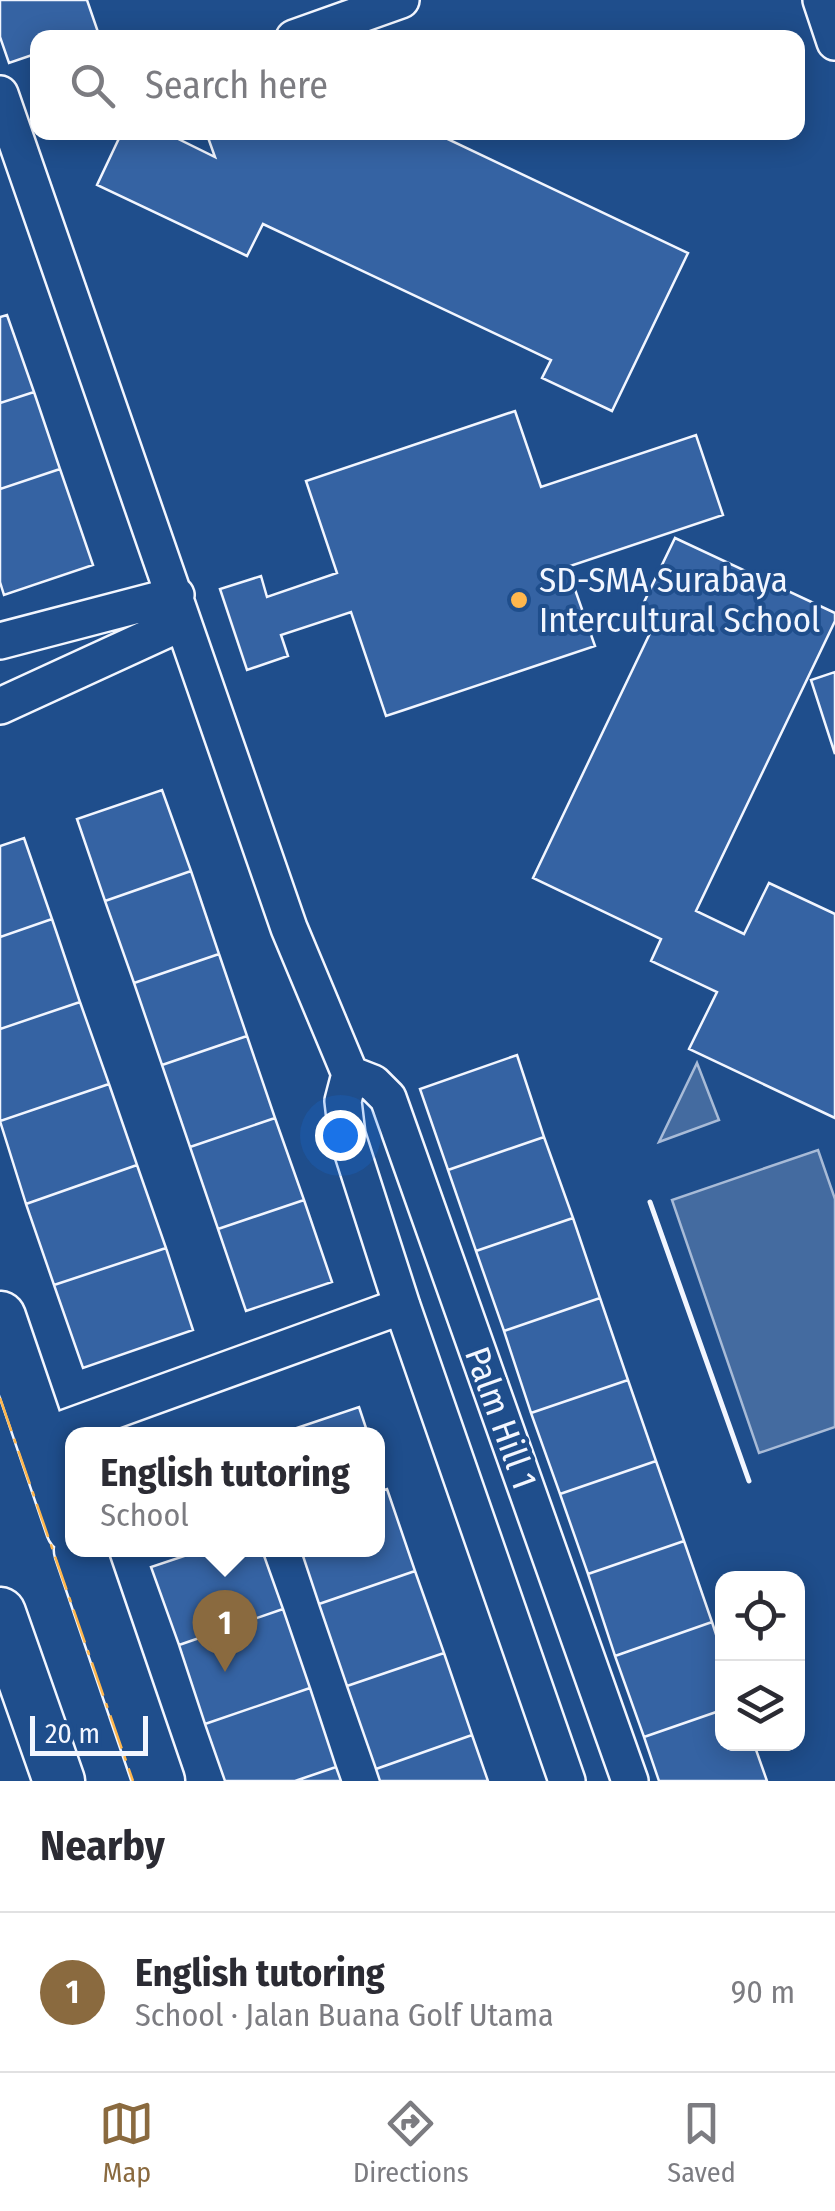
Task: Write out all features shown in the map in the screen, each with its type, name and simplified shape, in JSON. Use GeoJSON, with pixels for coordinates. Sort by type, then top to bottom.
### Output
{"type":"FeatureCollection","features":[{"type":"Feature","properties":{"kind":"main road"},"geometry":{"type":"LineString","coordinates":[[0,1317],[65,1507]]}},
{"type":"Feature","properties":{"kind":"main road"},"geometry":{"type":"LineString","coordinates":[[82,1557],[160,1781]]}},
{"type":"Feature","properties":{"kind":"main road"},"geometry":{"type":"LineString","coordinates":[[0,1613],[58,1781]]}},
{"type":"Feature","properties":{"kind":"street"},"geometry":{"type":"LineString","coordinates":[[317,30],[401,0]]}},
{"type":"Feature","properties":{"kind":"street"},"geometry":{"type":"LineString","coordinates":[[821,0],[835,42]]}},
{"type":"Feature","properties":{"kind":"street","name":"Palm Hill 1"},"geometry":{"type":"LineString","coordinates":[[0,94],[26,131],[179,608],[289,928],[350,1074],[344,1101],[347,1134],[402,1306],[567,1781]]}},
{"type":"Feature","properties":{"kind":"street"},"geometry":{"type":"LineString","coordinates":[[0,641],[179,608]]}},
{"type":"Feature","properties":{"kind":"street"},"geometry":{"type":"LineString","coordinates":[[0,706],[179,608]]}},
{"type":"Feature","properties":{"kind":"street","name":"Palm Hill 1"},"geometry":{"type":"LineString","coordinates":[[350,1074],[373,1084],[388,1098],[630,1781]]}},
{"type":"Feature","properties":{"kind":"street"},"geometry":{"type":"LineString","coordinates":[[69,1427],[402,1306]]}},
{"type":"Feature","properties":{"kind":"street"},"geometry":{"type":"LineString","coordinates":[[41,1437],[65,1428]]}},
{"type":"Feature","properties":{"kind":"water"},"geometry":{"type":"Polygon","coordinates":[[[697,1063],[719,1120],[659,1142],[697,1063]]]}},
{"type":"Feature","properties":{"kind":"water"},"geometry":{"type":"Polygon","coordinates":[[[818,1150],[835,1199],[835,1427],[759,1453],[672,1200],[818,1150]]]}},
{"type":"Feature","properties":{"kind":"building"},"geometry":{"type":"Polygon","coordinates":[[[0,0],[87,0],[97,30],[30,30],[30,56],[9,63],[0,37],[0,0]]]}},
{"type":"Feature","properties":{"kind":"building"},"geometry":{"type":"Polygon","coordinates":[[[118,140],[180,140],[215,157],[209,140],[450,140],[688,253],[612,411],[542,378],[551,360],[263,224],[247,256],[97,185],[118,140]]]}},
{"type":"Feature","properties":{"kind":"building"},"geometry":{"type":"Polygon","coordinates":[[[7,315],[34,392],[0,403],[0,317],[7,315]]]}},
{"type":"Feature","properties":{"kind":"building"},"geometry":{"type":"Polygon","coordinates":[[[34,392],[60,469],[0,489],[0,403],[34,392]]]}},
{"type":"Feature","properties":{"kind":"building"},"geometry":{"type":"Polygon","coordinates":[[[515,411],[541,487],[696,435],[723,515],[567,567],[595,646],[386,716],[351,612],[281,635],[288,656],[247,670],[220,589],[261,576],[267,597],[337,573],[306,481],[515,411]]]}},
{"type":"Feature","properties":{"kind":"building"},"geometry":{"type":"Polygon","coordinates":[[[60,469],[93,565],[4,595],[0,582],[0,489],[60,469]]]}},
{"type":"Feature","properties":{"kind":"building"},"geometry":{"type":"Polygon","coordinates":[[[675,538],[835,613],[835,621],[696,911],[744,934],[769,883],[835,914],[835,1118],[689,1049],[717,992],[651,961],[661,939],[533,878],[651,631],[634,623],[675,538]]]}},
{"type":"Feature","properties":{"kind":"building"},"geometry":{"type":"Polygon","coordinates":[[[835,672],[835,754],[811,680],[835,672]]]}},
{"type":"Feature","properties":{"kind":"building"},"geometry":{"type":"Polygon","coordinates":[[[162,790],[191,871],[105,901],[77,819],[162,790]]]}},
{"type":"Feature","properties":{"kind":"building"},"geometry":{"type":"Polygon","coordinates":[[[24,838],[52,919],[0,937],[0,846],[24,838]]]}},
{"type":"Feature","properties":{"kind":"building"},"geometry":{"type":"Polygon","coordinates":[[[191,871],[219,954],[134,983],[105,901],[191,871]]]}},
{"type":"Feature","properties":{"kind":"building"},"geometry":{"type":"Polygon","coordinates":[[[52,919],[80,1002],[0,1029],[0,937],[52,919]]]}},
{"type":"Feature","properties":{"kind":"building"},"geometry":{"type":"Polygon","coordinates":[[[219,954],[247,1036],[162,1065],[134,983],[219,954]]]}},
{"type":"Feature","properties":{"kind":"building"},"geometry":{"type":"Polygon","coordinates":[[[80,1002],[109,1084],[0,1121],[0,1029],[80,1002]]]}},
{"type":"Feature","properties":{"kind":"building"},"geometry":{"type":"Polygon","coordinates":[[[247,1036],[275,1118],[190,1147],[162,1065],[247,1036]]]}},
{"type":"Feature","properties":{"kind":"building"},"geometry":{"type":"Polygon","coordinates":[[[517,1055],[544,1137],[448,1170],[420,1089],[517,1055]]]}},
{"type":"Feature","properties":{"kind":"building"},"geometry":{"type":"Polygon","coordinates":[[[109,1084],[137,1165],[26,1204],[0,1121],[109,1084]]]}},
{"type":"Feature","properties":{"kind":"building"},"geometry":{"type":"Polygon","coordinates":[[[275,1118],[304,1200],[218,1229],[190,1147],[275,1118]]]}},
{"type":"Feature","properties":{"kind":"building"},"geometry":{"type":"Polygon","coordinates":[[[544,1137],[573,1218],[476,1251],[448,1170],[544,1137]]]}},
{"type":"Feature","properties":{"kind":"building"},"geometry":{"type":"Polygon","coordinates":[[[137,1165],[166,1248],[54,1285],[26,1204],[137,1165]]]}},
{"type":"Feature","properties":{"kind":"building"},"geometry":{"type":"Polygon","coordinates":[[[304,1200],[332,1282],[246,1311],[218,1229],[304,1200]]]}},
{"type":"Feature","properties":{"kind":"building"},"geometry":{"type":"Polygon","coordinates":[[[573,1218],[600,1298],[504,1331],[476,1251],[573,1218]]]}},
{"type":"Feature","properties":{"kind":"building"},"geometry":{"type":"Polygon","coordinates":[[[166,1248],[193,1330],[83,1368],[54,1285],[166,1248]]]}},
{"type":"Feature","properties":{"kind":"building"},"geometry":{"type":"Polygon","coordinates":[[[600,1298],[628,1380],[531,1413],[504,1331],[600,1298]]]}},
{"type":"Feature","properties":{"kind":"building"},"geometry":{"type":"Polygon","coordinates":[[[628,1380],[656,1461],[560,1494],[531,1413],[628,1380]]]}},
{"type":"Feature","properties":{"kind":"building"},"geometry":{"type":"Polygon","coordinates":[[[359,1407],[366,1427],[300,1427],[359,1407]]]}},
{"type":"Feature","properties":{"kind":"building"},"geometry":{"type":"Polygon","coordinates":[[[656,1461],[684,1541],[588,1574],[560,1494],[656,1461]]]}},
{"type":"Feature","properties":{"kind":"building"},"geometry":{"type":"Polygon","coordinates":[[[385,1490],[415,1571],[319,1604],[303,1557],[385,1557],[385,1490]]]}},
{"type":"Feature","properties":{"kind":"building"},"geometry":{"type":"Polygon","coordinates":[[[684,1541],[712,1622],[615,1656],[588,1574],[684,1541]]]}},
{"type":"Feature","properties":{"kind":"building"},"geometry":{"type":"Polygon","coordinates":[[[181,1557],[264,1557],[283,1609],[179,1645],[151,1567],[181,1557]]]}},
{"type":"Feature","properties":{"kind":"building"},"geometry":{"type":"Polygon","coordinates":[[[415,1571],[444,1653],[347,1686],[319,1604],[415,1571]]]}},
{"type":"Feature","properties":{"kind":"building"},"geometry":{"type":"Polygon","coordinates":[[[283,1609],[310,1688],[205,1724],[179,1645],[283,1609]]]}},
{"type":"Feature","properties":{"kind":"building"},"geometry":{"type":"Polygon","coordinates":[[[712,1622],[715,1712],[644,1737],[615,1656],[712,1622]]]}},
{"type":"Feature","properties":{"kind":"building"},"geometry":{"type":"Polygon","coordinates":[[[444,1653],[472,1735],[376,1769],[347,1686],[444,1653]]]}},
{"type":"Feature","properties":{"kind":"building"},"geometry":{"type":"Polygon","coordinates":[[[310,1688],[336,1767],[295,1781],[225,1781],[205,1724],[310,1688]]]}},
{"type":"Feature","properties":{"kind":"building"},"geometry":{"type":"Polygon","coordinates":[[[715,1712],[715,1751],[756,1751],[767,1781],[659,1781],[644,1737],[715,1712]]]}},
{"type":"Feature","properties":{"kind":"building"},"geometry":{"type":"Polygon","coordinates":[[[472,1735],[488,1781],[380,1781],[376,1769],[472,1735]]]}},
{"type":"Feature","properties":{"kind":"building"},"geometry":{"type":"Polygon","coordinates":[[[336,1767],[341,1781],[295,1781],[336,1767]]]}},
{"type":"Feature","properties":{"kind":"wall"},"geometry":{"type":"LineString","coordinates":[[650,1202],[749,1481]]}},
{"type":"Feature","properties":{"kind":"power"},"geometry":{"type":"LineString","coordinates":[[0,1398],[133,1781]]}},
{"type":"Feature","properties":{"kind":"place","name":"SD-SMA Surabaya Intercultural School"},"geometry":{"type":"Point","coordinates":[519,600]}},
{"type":"Feature","properties":{"kind":"place","name":"English tutoring"},"geometry":{"type":"Point","coordinates":[225,1672]}}]}
